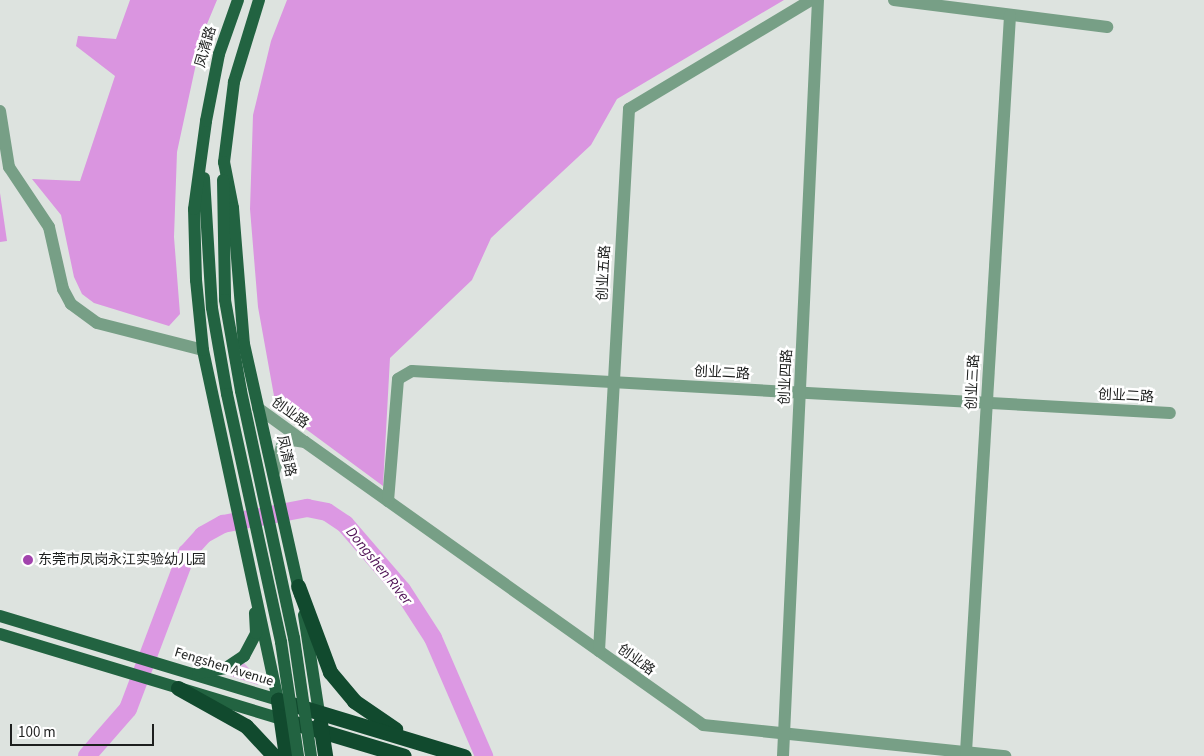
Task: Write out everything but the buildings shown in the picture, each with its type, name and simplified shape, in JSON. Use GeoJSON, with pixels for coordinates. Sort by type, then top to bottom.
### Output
{"type":"FeatureCollection","features":[{"type":"Feature","properties":{"kind":"highway"},"geometry":{"type":"LineString","coordinates":[[298,586],[321,655],[343,690],[376,718],[440,749],[464,756]]}},
{"type":"Feature","properties":{"kind":"highway"},"geometry":{"type":"LineString","coordinates":[[178,688],[246,726],[274,756]]}},
{"type":"Feature","properties":{"kind":"highway","name":"Fengshen Avenue"},"geometry":{"type":"LineString","coordinates":[[278,700],[440,749]]}},
{"type":"Feature","properties":{"kind":"highway","name":"凤清路"},"geometry":{"type":"LineString","coordinates":[[278,700],[286,756]]}},
{"type":"Feature","properties":{"kind":"highway","name":"凤清路"},"geometry":{"type":"LineString","coordinates":[[319,712],[325,756]]}},
{"type":"Feature","properties":{"kind":"highway"},"geometry":{"type":"LineString","coordinates":[[281,719],[404,756]]}},
{"type":"Feature","properties":{"kind":"main road","name":"凤清路"},"geometry":{"type":"LineString","coordinates":[[238,0],[212,86],[194,227],[203,350],[278,700]]}},
{"type":"Feature","properties":{"kind":"main road","name":"凤清路"},"geometry":{"type":"LineString","coordinates":[[259,0],[234,82],[224,162],[220,208],[225,300],[241,391],[294,638],[311,756]]}},
{"type":"Feature","properties":{"kind":"main road","name":"凤清路"},"geometry":{"type":"LineString","coordinates":[[224,162],[233,208],[241,325],[298,586],[319,712]]}},
{"type":"Feature","properties":{"kind":"main road","name":"凤清路"},"geometry":{"type":"LineString","coordinates":[[203,163],[212,308],[227,394],[281,642],[298,756]]}},
{"type":"Feature","properties":{"kind":"main road"},"geometry":{"type":"LineString","coordinates":[[185,672],[220,670],[244,656],[256,633],[256,595]]}},
{"type":"Feature","properties":{"kind":"main road","name":"Fengshen Avenue"},"geometry":{"type":"LineString","coordinates":[[0,616],[278,700]]}},
{"type":"Feature","properties":{"kind":"main road"},"geometry":{"type":"LineString","coordinates":[[0,634],[281,719]]}},
{"type":"Feature","properties":{"kind":"street","name":"创业五路"},"geometry":{"type":"LineString","coordinates":[[598,651],[629,109],[812,0]]}},
{"type":"Feature","properties":{"kind":"street","name":"创业四路"},"geometry":{"type":"LineString","coordinates":[[783,756],[818,0]]}},
{"type":"Feature","properties":{"kind":"street"},"geometry":{"type":"LineString","coordinates":[[894,0],[1107,27]]}},
{"type":"Feature","properties":{"kind":"street","name":"创业三路"},"geometry":{"type":"LineString","coordinates":[[966,752],[1010,14]]}},
{"type":"Feature","properties":{"kind":"street"},"geometry":{"type":"LineString","coordinates":[[0,111],[9,167],[49,227],[63,289],[71,304],[97,323],[203,350]]}},
{"type":"Feature","properties":{"kind":"street","name":"创业二路"},"geometry":{"type":"LineString","coordinates":[[388,501],[398,379],[403,373],[613,382],[1170,413]]}},
{"type":"Feature","properties":{"kind":"street","name":"创业路"},"geometry":{"type":"LineString","coordinates":[[258,408],[703,725],[1005,756]]}},
{"type":"Feature","properties":{"kind":"street","name":"创业路"},"geometry":{"type":"LineString","coordinates":[[274,473],[282,446],[292,440],[305,442]]}},
{"type":"Feature","properties":{"kind":"shaded area"},"geometry":{"type":"Polygon","coordinates":[[[130,0],[217,0],[202,36],[177,152],[174,237],[180,314],[169,326],[94,303],[82,294],[74,277],[61,215],[32,179],[80,181],[115,76],[76,46],[78,36],[116,39],[130,0]]]}},
{"type":"Feature","properties":{"kind":"shaded area"},"geometry":{"type":"Polygon","coordinates":[[[287,0],[784,0],[617,99],[591,145],[491,238],[472,280],[390,358],[383,486],[276,407],[258,307],[250,209],[253,115],[271,41],[287,0]]]}},
{"type":"Feature","properties":{"kind":"shaded area"},"geometry":{"type":"Polygon","coordinates":[[[0,193],[7,241],[0,242],[0,193]]]}},
{"type":"Feature","properties":{"kind":"shaded area"},"geometry":{"type":"Polygon","coordinates":[[[244,663],[255,675],[258,685],[227,675],[244,663]]]}},
{"type":"Feature","properties":{"kind":"waterway","name":"Dongshen River"},"geometry":{"type":"LineString","coordinates":[[87,756],[128,709],[187,553],[203,535],[223,524],[307,508],[327,512],[345,524],[402,590],[433,638],[484,756]]}},
{"type":"Feature","properties":{"kind":"place","name":"东莞市凤岗永江实验幼儿园"},"geometry":{"type":"Point","coordinates":[28,560]}}]}
